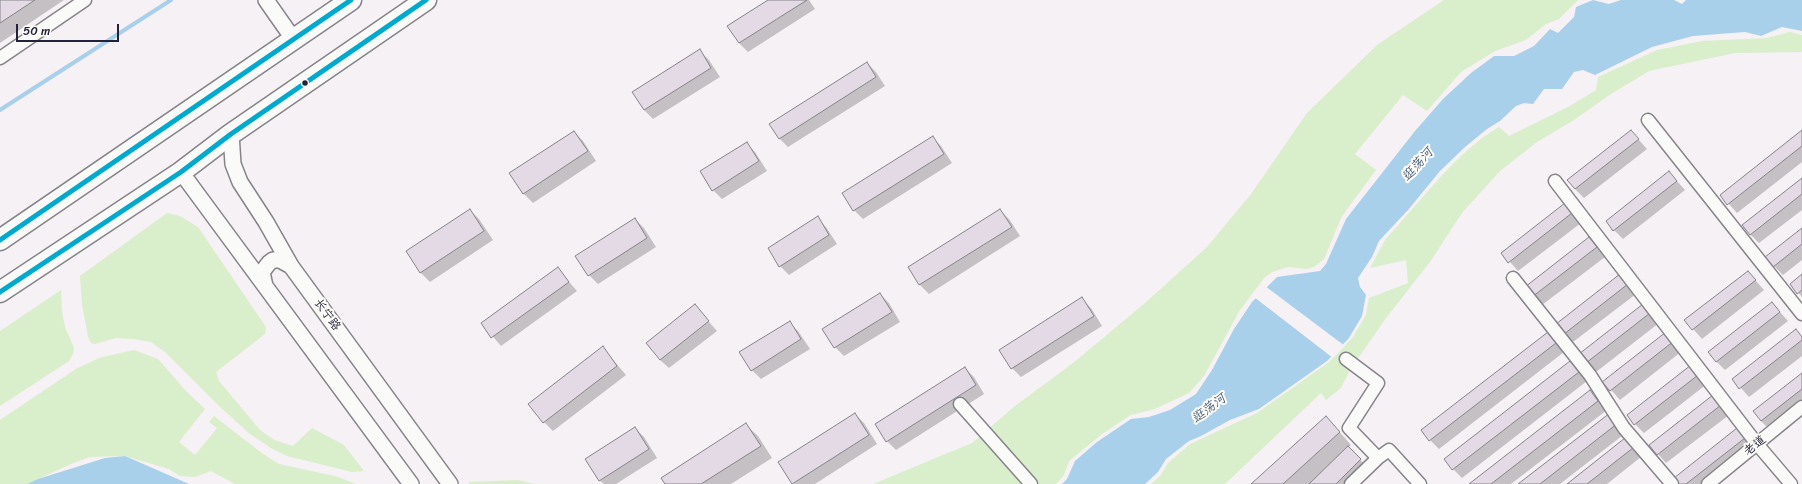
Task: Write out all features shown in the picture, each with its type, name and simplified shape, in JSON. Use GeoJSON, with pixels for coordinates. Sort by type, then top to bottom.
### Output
{"type":"FeatureCollection","features":[{"type":"Feature","properties":{"kind":"highway"},"geometry":{"type":"LineString","coordinates":[[0,240],[351,0]]}},
{"type":"Feature","properties":{"kind":"highway"},"geometry":{"type":"LineString","coordinates":[[0,292],[181,172],[231,134],[426,0]]}},
{"type":"Feature","properties":{"kind":"street"},"geometry":{"type":"LineString","coordinates":[[0,58],[85,0]]}},
{"type":"Feature","properties":{"kind":"street"},"geometry":{"type":"LineString","coordinates":[[269,4],[294,40]]}},
{"type":"Feature","properties":{"kind":"street"},"geometry":{"type":"LineString","coordinates":[[1648,120],[1802,314]]}},
{"type":"Feature","properties":{"kind":"street","name":"长宁路"},"geometry":{"type":"LineString","coordinates":[[231,134],[233,164],[240,182],[266,222],[291,266],[450,484]]}},
{"type":"Feature","properties":{"kind":"street"},"geometry":{"type":"LineString","coordinates":[[181,172],[411,484]]}},
{"type":"Feature","properties":{"kind":"street"},"geometry":{"type":"LineString","coordinates":[[1555,181],[1757,444],[1791,484]]}},
{"type":"Feature","properties":{"kind":"street"},"geometry":{"type":"LineString","coordinates":[[265,286],[262,272],[269,262],[273,260],[280,260],[291,266]]}},
{"type":"Feature","properties":{"kind":"street"},"geometry":{"type":"LineString","coordinates":[[1513,278],[1590,375],[1624,428],[1672,484]]}},
{"type":"Feature","properties":{"kind":"street"},"geometry":{"type":"LineString","coordinates":[[1346,359],[1378,383],[1349,428],[1378,458]]}},
{"type":"Feature","properties":{"kind":"street"},"geometry":{"type":"LineString","coordinates":[[960,404],[1031,484]]}},
{"type":"Feature","properties":{"kind":"street","name":"老道"},"geometry":{"type":"LineString","coordinates":[[1708,484],[1802,407]]}},
{"type":"Feature","properties":{"kind":"street"},"geometry":{"type":"LineString","coordinates":[[1351,484],[1378,458],[1389,450],[1420,484]]}},
{"type":"Feature","properties":{"kind":"green space"},"geometry":{"type":"Polygon","coordinates":[[[1444,0],[1578,0],[1559,19],[1546,24],[1526,40],[1495,51],[1461,72],[1427,111],[1403,95],[1355,154],[1376,170],[1342,216],[1324,259],[1314,267],[1306,269],[1288,267],[1272,272],[1265,277],[1240,310],[1204,376],[1189,393],[1155,409],[1131,415],[1102,434],[1069,461],[1064,475],[1056,484],[873,484],[972,443],[1015,406],[1073,363],[1145,303],[1207,247],[1251,194],[1307,113],[1377,45],[1444,0]]]}},
{"type":"Feature","properties":{"kind":"green space"},"geometry":{"type":"Polygon","coordinates":[[[1790,32],[1802,35],[1802,52],[1735,53],[1649,71],[1608,96],[1574,120],[1537,142],[1500,171],[1462,213],[1430,262],[1386,318],[1350,370],[1341,388],[1326,400],[1321,393],[1225,484],[1151,484],[1161,475],[1168,463],[1190,444],[1257,413],[1329,362],[1353,337],[1366,315],[1369,298],[1408,283],[1406,260],[1370,268],[1385,240],[1443,174],[1482,138],[1499,127],[1509,136],[1570,106],[1596,90],[1598,77],[1657,50],[1702,41],[1767,38],[1790,32]]]}},
{"type":"Feature","properties":{"kind":"green space"},"geometry":{"type":"Polygon","coordinates":[[[167,213],[180,216],[198,227],[266,327],[265,334],[216,372],[219,381],[260,430],[274,440],[293,446],[312,428],[344,445],[364,471],[352,472],[287,456],[271,448],[250,434],[219,406],[165,352],[151,342],[116,338],[95,344],[91,343],[88,337],[82,304],[80,276],[167,213]]]}},
{"type":"Feature","properties":{"kind":"green space"},"geometry":{"type":"Polygon","coordinates":[[[61,290],[62,312],[65,327],[74,348],[73,354],[69,361],[0,406],[0,331],[61,290]]]}},
{"type":"Feature","properties":{"kind":"green space"},"geometry":{"type":"Polygon","coordinates":[[[134,350],[158,359],[186,391],[205,409],[179,442],[195,455],[217,428],[209,422],[214,416],[263,454],[279,464],[335,476],[356,484],[235,484],[211,471],[195,477],[180,476],[169,469],[125,456],[90,457],[27,484],[0,484],[0,420],[76,369],[99,358],[134,350]]]}},
{"type":"Feature","properties":{"kind":"green space"},"geometry":{"type":"Polygon","coordinates":[[[518,480],[534,484],[470,484],[468,482],[518,480]]]}},
{"type":"Feature","properties":{"kind":"water","name":"逛荡河"},"geometry":{"type":"Polygon","coordinates":[[[1593,0],[1609,4],[1621,0],[1674,0],[1682,4],[1686,0],[1802,0],[1802,31],[1782,27],[1761,36],[1745,32],[1693,36],[1652,47],[1595,75],[1583,70],[1574,72],[1562,89],[1544,89],[1533,104],[1524,103],[1516,106],[1500,121],[1487,129],[1465,147],[1440,171],[1408,210],[1379,241],[1372,257],[1358,278],[1360,287],[1366,295],[1362,316],[1349,338],[1327,361],[1259,409],[1230,420],[1189,441],[1166,459],[1158,472],[1145,484],[1062,484],[1067,479],[1075,461],[1097,442],[1131,419],[1149,417],[1170,410],[1196,394],[1212,370],[1234,329],[1252,302],[1277,277],[1320,271],[1326,264],[1346,219],[1415,131],[1443,99],[1471,73],[1494,56],[1514,56],[1534,46],[1550,29],[1558,33],[1574,17],[1576,7],[1593,0]]]}},
{"type":"Feature","properties":{"kind":"water"},"geometry":{"type":"Polygon","coordinates":[[[125,456],[189,484],[27,484],[38,479],[105,458],[125,456]]]}},
{"type":"Feature","properties":{"kind":"pier"},"geometry":{"type":"Polygon","coordinates":[[[1265,286],[1345,346],[1333,358],[1254,297],[1265,286]]]}},
{"type":"Feature","properties":{"kind":"building"},"geometry":{"type":"Polygon","coordinates":[[[0,0],[35,0],[0,23],[0,0]]]}},
{"type":"Feature","properties":{"kind":"building"},"geometry":{"type":"Polygon","coordinates":[[[768,0],[807,0],[739,43],[727,26],[768,0]]]}},
{"type":"Feature","properties":{"kind":"building"},"geometry":{"type":"Polygon","coordinates":[[[700,49],[711,68],[644,110],[632,92],[700,49]]]}},
{"type":"Feature","properties":{"kind":"building"},"geometry":{"type":"Polygon","coordinates":[[[867,62],[876,77],[779,139],[769,124],[867,62]]]}},
{"type":"Feature","properties":{"kind":"building"},"geometry":{"type":"Polygon","coordinates":[[[1631,130],[1639,139],[1575,189],[1567,180],[1631,130]]]}},
{"type":"Feature","properties":{"kind":"building"},"geometry":{"type":"Polygon","coordinates":[[[1802,130],[1802,146],[1727,205],[1720,195],[1802,130]]]}},
{"type":"Feature","properties":{"kind":"building"},"geometry":{"type":"Polygon","coordinates":[[[574,131],[588,151],[523,194],[509,173],[574,131]]]}},
{"type":"Feature","properties":{"kind":"building"},"geometry":{"type":"Polygon","coordinates":[[[933,136],[944,154],[853,211],[842,193],[933,136]]]}},
{"type":"Feature","properties":{"kind":"building"},"geometry":{"type":"Polygon","coordinates":[[[747,142],[759,161],[712,191],[700,171],[747,142]]]}},
{"type":"Feature","properties":{"kind":"building"},"geometry":{"type":"Polygon","coordinates":[[[1669,171],[1677,181],[1613,231],[1606,221],[1669,171]]]}},
{"type":"Feature","properties":{"kind":"building"},"geometry":{"type":"Polygon","coordinates":[[[1802,178],[1802,194],[1750,235],[1742,225],[1802,178]]]}},
{"type":"Feature","properties":{"kind":"building"},"geometry":{"type":"Polygon","coordinates":[[[1565,203],[1572,213],[1508,263],[1501,253],[1565,203]]]}},
{"type":"Feature","properties":{"kind":"building"},"geometry":{"type":"Polygon","coordinates":[[[470,209],[484,231],[420,273],[406,251],[470,209]]]}},
{"type":"Feature","properties":{"kind":"building"},"geometry":{"type":"Polygon","coordinates":[[[1000,209],[1012,227],[919,285],[908,267],[1000,209]]]}},
{"type":"Feature","properties":{"kind":"building"},"geometry":{"type":"Polygon","coordinates":[[[818,216],[829,235],[779,267],[768,248],[818,216]]]}},
{"type":"Feature","properties":{"kind":"building"},"geometry":{"type":"Polygon","coordinates":[[[635,218],[647,238],[588,276],[575,256],[635,218]]]}},
{"type":"Feature","properties":{"kind":"building"},"geometry":{"type":"Polygon","coordinates":[[[1802,228],[1802,244],[1773,267],[1765,257],[1802,228]]]}},
{"type":"Feature","properties":{"kind":"building"},"geometry":{"type":"Polygon","coordinates":[[[1589,237],[1597,247],[1532,297],[1525,287],[1589,237]]]}},
{"type":"Feature","properties":{"kind":"building"},"geometry":{"type":"Polygon","coordinates":[[[558,267],[569,282],[491,338],[481,323],[558,267]]]}},
{"type":"Feature","properties":{"kind":"building"},"geometry":{"type":"Polygon","coordinates":[[[1748,271],[1756,280],[1692,330],[1684,320],[1748,271]]]}},
{"type":"Feature","properties":{"kind":"building"},"geometry":{"type":"Polygon","coordinates":[[[1620,274],[1628,284],[1564,334],[1556,324],[1620,274]]]}},
{"type":"Feature","properties":{"kind":"building"},"geometry":{"type":"Polygon","coordinates":[[[1802,274],[1802,290],[1797,294],[1790,284],[1802,274]]]}},
{"type":"Feature","properties":{"kind":"building"},"geometry":{"type":"Polygon","coordinates":[[[880,293],[892,312],[834,348],[822,329],[880,293]]]}},
{"type":"Feature","properties":{"kind":"building"},"geometry":{"type":"Polygon","coordinates":[[[1082,297],[1094,316],[1011,369],[999,350],[1082,297]]]}},
{"type":"Feature","properties":{"kind":"building"},"geometry":{"type":"Polygon","coordinates":[[[1772,302],[1780,312],[1716,362],[1708,352],[1772,302]]]}},
{"type":"Feature","properties":{"kind":"building"},"geometry":{"type":"Polygon","coordinates":[[[695,304],[709,321],[660,360],[646,343],[695,304]]]}},
{"type":"Feature","properties":{"kind":"building"},"geometry":{"type":"Polygon","coordinates":[[[1643,304],[1650,313],[1586,363],[1579,354],[1643,304]]]}},
{"type":"Feature","properties":{"kind":"building"},"geometry":{"type":"Polygon","coordinates":[[[790,321],[801,339],[751,371],[739,352],[790,321]]]}},
{"type":"Feature","properties":{"kind":"building"},"geometry":{"type":"Polygon","coordinates":[[[1796,329],[1802,337],[1802,340],[1739,389],[1732,379],[1796,329]]]}},
{"type":"Feature","properties":{"kind":"building"},"geometry":{"type":"Polygon","coordinates":[[[1548,332],[1556,343],[1429,441],[1421,430],[1548,332]]]}},
{"type":"Feature","properties":{"kind":"building"},"geometry":{"type":"Polygon","coordinates":[[[1666,332],[1674,341],[1610,391],[1602,382],[1666,332]]]}},
{"type":"Feature","properties":{"kind":"building"},"geometry":{"type":"Polygon","coordinates":[[[603,346],[617,366],[543,423],[528,404],[603,346]]]}},
{"type":"Feature","properties":{"kind":"building"},"geometry":{"type":"Polygon","coordinates":[[[1570,361],[1579,372],[1452,470],[1444,459],[1570,361]]]}},
{"type":"Feature","properties":{"kind":"building"},"geometry":{"type":"Polygon","coordinates":[[[1691,365],[1698,375],[1634,425],[1627,415],[1691,365]]]}},
{"type":"Feature","properties":{"kind":"building"},"geometry":{"type":"Polygon","coordinates":[[[965,367],[976,385],[886,442],[875,424],[965,367]]]}},
{"type":"Feature","properties":{"kind":"building"},"geometry":{"type":"Polygon","coordinates":[[[1802,373],[1802,389],[1761,421],[1753,411],[1802,373]]]}},
{"type":"Feature","properties":{"kind":"building"},"geometry":{"type":"Polygon","coordinates":[[[1590,390],[1598,401],[1491,484],[1469,484],[1590,390]]]}},
{"type":"Feature","properties":{"kind":"building"},"geometry":{"type":"Polygon","coordinates":[[[1713,395],[1721,405],[1657,455],[1649,445],[1713,395]]]}},
{"type":"Feature","properties":{"kind":"building"},"geometry":{"type":"Polygon","coordinates":[[[855,413],[869,435],[792,484],[778,462],[855,413]]]}},
{"type":"Feature","properties":{"kind":"building"},"geometry":{"type":"Polygon","coordinates":[[[1610,413],[1618,423],[1540,484],[1518,484],[1610,413]]]}},
{"type":"Feature","properties":{"kind":"building"},"geometry":{"type":"Polygon","coordinates":[[[1326,416],[1340,432],[1283,484],[1251,484],[1326,416]]]}},
{"type":"Feature","properties":{"kind":"building"},"geometry":{"type":"Polygon","coordinates":[[[746,423],[761,446],[701,484],[665,484],[661,478],[746,423]]]}},
{"type":"Feature","properties":{"kind":"building"},"geometry":{"type":"Polygon","coordinates":[[[635,427],[649,449],[599,481],[585,459],[635,427]]]}},
{"type":"Feature","properties":{"kind":"building"},"geometry":{"type":"Polygon","coordinates":[[[1737,428],[1745,438],[1686,484],[1678,484],[1674,478],[1737,428]]]}},
{"type":"Feature","properties":{"kind":"building"},"geometry":{"type":"Polygon","coordinates":[[[1630,434],[1638,444],[1587,484],[1567,484],[1630,434]]]}},
{"type":"Feature","properties":{"kind":"building"},"geometry":{"type":"Polygon","coordinates":[[[1348,446],[1361,459],[1336,484],[1309,484],[1348,446]]]}},
{"type":"Feature","properties":{"kind":"waterway"},"geometry":{"type":"LineString","coordinates":[[0,110],[171,0]]}},
{"type":"Feature","properties":{"kind":"transit line","name":"50"},"geometry":{"type":"LineString","coordinates":[[0,240],[351,0]]}},
{"type":"Feature","properties":{"kind":"transit line","name":"50"},"geometry":{"type":"LineString","coordinates":[[0,292],[181,172],[231,134],[426,0]]}}]}
